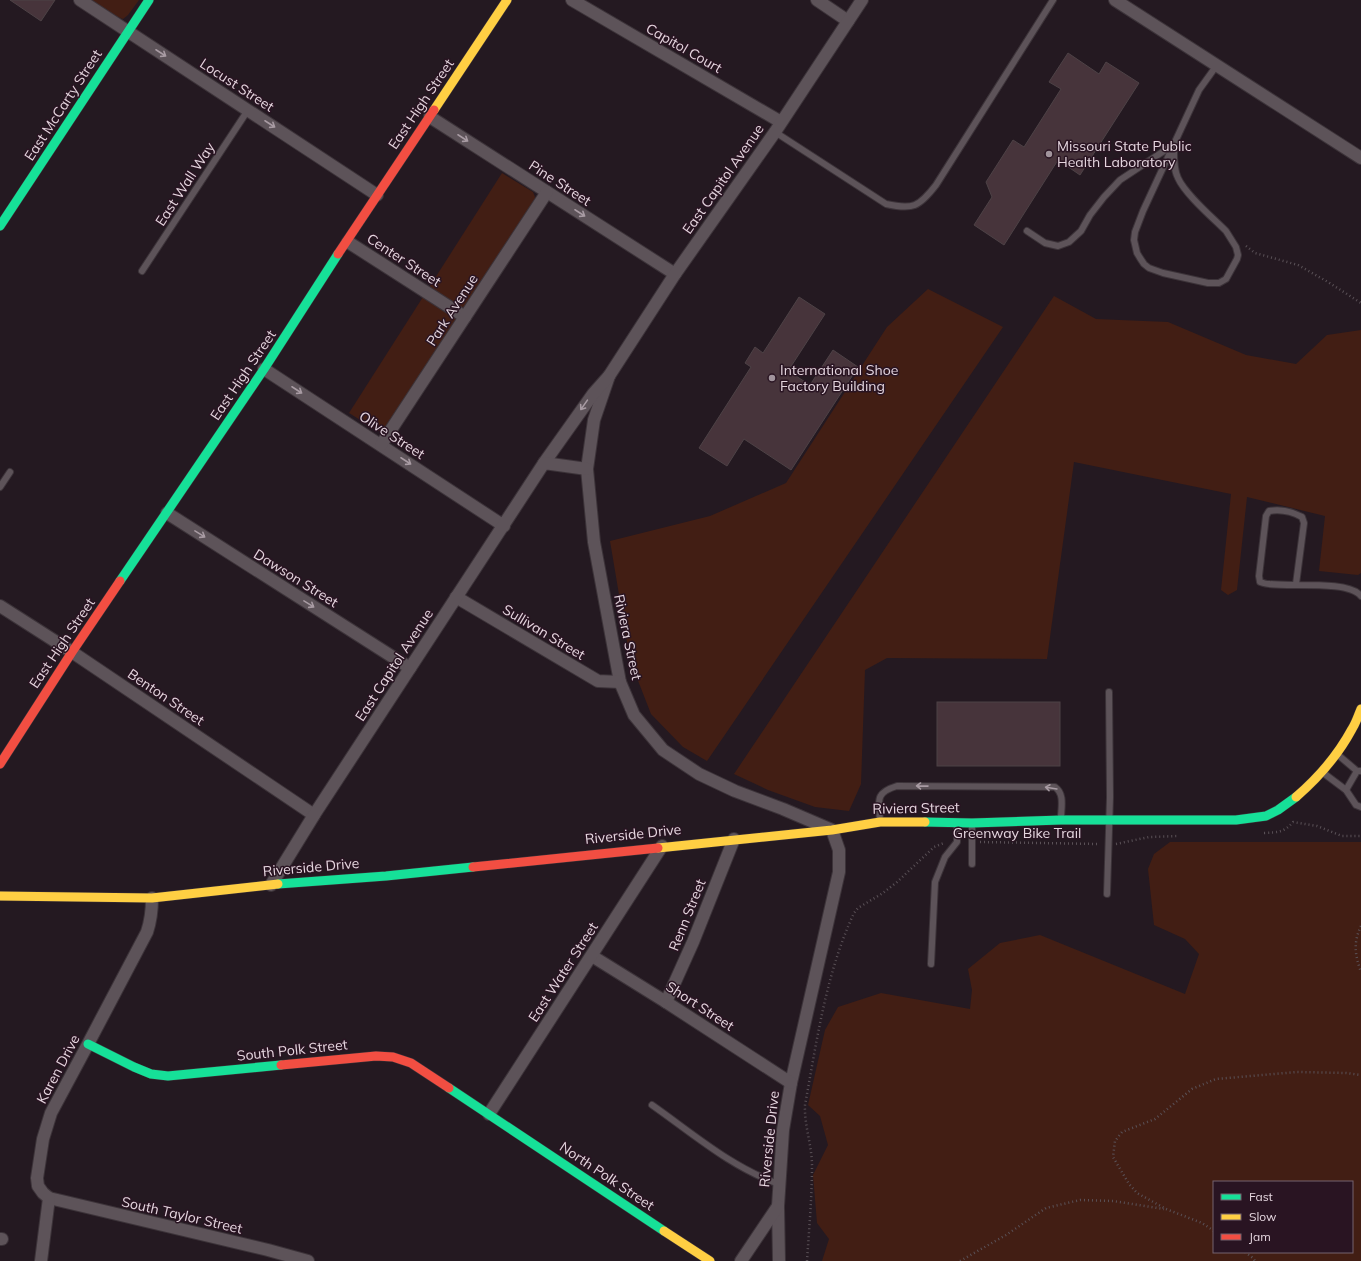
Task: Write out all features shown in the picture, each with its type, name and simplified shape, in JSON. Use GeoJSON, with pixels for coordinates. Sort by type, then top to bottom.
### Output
{"type":"FeatureCollection","features":[{"type":"Feature","properties":{"kind":"street","name":"Locust Street"},"geometry":{"type":"LineString","coordinates":[[80,0],[377,195]]}},
{"type":"Feature","properties":{"kind":"street","name":"East McCarty Street"},"geometry":{"type":"LineString","coordinates":[[0,226],[150,0]]}},
{"type":"Feature","properties":{"kind":"street","name":"East High Street"},"geometry":{"type":"LineString","coordinates":[[0,764],[72,652],[264,369],[348,242],[377,195],[507,0]]}},
{"type":"Feature","properties":{"kind":"street","name":"Capitol Court"},"geometry":{"type":"LineString","coordinates":[[572,0],[778,127]]}},
{"type":"Feature","properties":{"kind":"street"},"geometry":{"type":"LineString","coordinates":[[817,0],[848,21]]}},
{"type":"Feature","properties":{"kind":"street","name":"East Capitol Avenue"},"geometry":{"type":"LineString","coordinates":[[272,885],[314,815],[544,463],[593,394],[609,376],[675,274],[778,127],[862,0]]}},
{"type":"Feature","properties":{"kind":"street"},"geometry":{"type":"LineString","coordinates":[[1115,0],[1361,158]]}},
{"type":"Feature","properties":{"kind":"street","name":"Pine Street"},"geometry":{"type":"LineString","coordinates":[[430,117],[675,274]]}},
{"type":"Feature","properties":{"kind":"street","name":"Park Avenue"},"geometry":{"type":"LineString","coordinates":[[381,445],[547,192]]}},
{"type":"Feature","properties":{"kind":"street","name":"Center Street"},"geometry":{"type":"LineString","coordinates":[[348,242],[465,317]]}},
{"type":"Feature","properties":{"kind":"street","name":"Olive Street"},"geometry":{"type":"LineString","coordinates":[[264,369],[504,526]]}},
{"type":"Feature","properties":{"kind":"street","name":"East Capitol Avenue"},"geometry":{"type":"LineString","coordinates":[[587,469],[594,420],[609,376]]}},
{"type":"Feature","properties":{"kind":"street"},"geometry":{"type":"LineString","coordinates":[[544,463],[587,469]]}},
{"type":"Feature","properties":{"kind":"street","name":"Riviera Street"},"geometry":{"type":"LineString","coordinates":[[587,469],[594,542],[620,682],[634,715],[663,750],[699,774],[735,791],[783,809],[832,830],[880,822],[972,823],[1061,820],[1236,820],[1266,816],[1280,810],[1292,801],[1322,772],[1352,729],[1361,709]]}},
{"type":"Feature","properties":{"kind":"street","name":"Dawson Street"},"geometry":{"type":"LineString","coordinates":[[167,513],[410,668]]}},
{"type":"Feature","properties":{"kind":"street","name":"Sullivan Street"},"geometry":{"type":"LineString","coordinates":[[456,597],[598,681],[620,682]]}},
{"type":"Feature","properties":{"kind":"street","name":"Benton Street"},"geometry":{"type":"LineString","coordinates":[[0,606],[72,652],[314,815]]}},
{"type":"Feature","properties":{"kind":"street","name":"Riverside Drive"},"geometry":{"type":"LineString","coordinates":[[0,896],[152,898],[272,885],[386,876],[662,846],[832,830],[839,850],[839,872],[791,1083],[783,1130],[778,1206],[779,1261]]}},
{"type":"Feature","properties":{"kind":"street","name":"Renn Street"},"geometry":{"type":"LineString","coordinates":[[666,1002],[693,942],[734,839]]}},
{"type":"Feature","properties":{"kind":"street","name":"East Water Street"},"geometry":{"type":"LineString","coordinates":[[489,1114],[662,846]]}},
{"type":"Feature","properties":{"kind":"street","name":"Karen Drive"},"geometry":{"type":"LineString","coordinates":[[49,1198],[38,1186],[36,1178],[43,1139],[51,1113],[147,932],[151,922],[152,898]]}},
{"type":"Feature","properties":{"kind":"street","name":"Short Street"},"geometry":{"type":"LineString","coordinates":[[592,956],[791,1083]]}},
{"type":"Feature","properties":{"kind":"street","name":"South Polk Street"},"geometry":{"type":"LineString","coordinates":[[88,1044],[151,1074],[168,1076],[376,1056],[393,1057],[411,1063],[489,1114]]}},
{"type":"Feature","properties":{"kind":"street","name":"North Polk Street"},"geometry":{"type":"LineString","coordinates":[[489,1114],[710,1261]]}},
{"type":"Feature","properties":{"kind":"street"},"geometry":{"type":"LineString","coordinates":[[41,1261],[49,1198]]}},
{"type":"Feature","properties":{"kind":"street","name":"South Taylor Street"},"geometry":{"type":"LineString","coordinates":[[49,1198],[268,1250],[308,1261]]}},
{"type":"Feature","properties":{"kind":"street"},"geometry":{"type":"LineString","coordinates":[[741,1261],[778,1206]]}},
{"type":"Feature","properties":{"kind":"lane"},"geometry":{"type":"LineString","coordinates":[[778,127],[886,204],[901,207],[916,206],[928,197],[936,185],[1053,0]]}},
{"type":"Feature","properties":{"kind":"lane"},"geometry":{"type":"LineString","coordinates":[[1174,144],[1174,164],[1177,177],[1189,194],[1231,237],[1237,251],[1237,259],[1226,279],[1219,283],[1208,283],[1156,271],[1144,264],[1137,253],[1134,240],[1135,232],[1143,211],[1174,144],[1199,90],[1217,65]]}},
{"type":"Feature","properties":{"kind":"lane","name":"East Wall Way"},"geometry":{"type":"LineString","coordinates":[[142,271],[248,110]]}},
{"type":"Feature","properties":{"kind":"lane"},"geometry":{"type":"LineString","coordinates":[[1027,231],[1045,243],[1058,246],[1069,242],[1081,230],[1104,197],[1120,180],[1174,144]]}},
{"type":"Feature","properties":{"kind":"lane"},"geometry":{"type":"LineString","coordinates":[[0,487],[10,472]]}},
{"type":"Feature","properties":{"kind":"lane"},"geometry":{"type":"LineString","coordinates":[[1296,584],[1304,523],[1302,517],[1293,512],[1277,509],[1269,511],[1266,516],[1259,576],[1260,582],[1269,584],[1345,587],[1358,592],[1361,596]]}},
{"type":"Feature","properties":{"kind":"lane"},"geometry":{"type":"LineString","coordinates":[[1107,894],[1109,820],[1109,692]]}},
{"type":"Feature","properties":{"kind":"lane"},"geometry":{"type":"LineString","coordinates":[[1336,754],[1359,771],[1346,790]]}},
{"type":"Feature","properties":{"kind":"lane"},"geometry":{"type":"LineString","coordinates":[[1322,772],[1346,790],[1356,805],[1361,807]]}},
{"type":"Feature","properties":{"kind":"lane"},"geometry":{"type":"LineString","coordinates":[[880,822],[879,798],[885,789],[897,786],[1055,787],[1060,790],[1062,796],[1061,820]]}},
{"type":"Feature","properties":{"kind":"lane"},"geometry":{"type":"LineString","coordinates":[[931,964],[935,882],[945,857],[957,842],[957,822]]}},
{"type":"Feature","properties":{"kind":"lane"},"geometry":{"type":"LineString","coordinates":[[972,823],[972,864]]}},
{"type":"Feature","properties":{"kind":"lane"},"geometry":{"type":"LineString","coordinates":[[652,1105],[722,1155],[762,1178],[779,1184]]}},
{"type":"Feature","properties":{"kind":"path"},"geometry":{"type":"LineString","coordinates":[[1242,244],[1255,253],[1298,265],[1361,303]]}},
{"type":"Feature","properties":{"kind":"path"},"geometry":{"type":"LineString","coordinates":[[1261,833],[1282,831],[1293,822],[1317,826],[1342,836],[1361,836]]}},
{"type":"Feature","properties":{"kind":"path","name":"Greenway Bike Trail"},"geometry":{"type":"LineString","coordinates":[[972,841],[1005,843],[1118,844],[1149,837],[1179,836]]}},
{"type":"Feature","properties":{"kind":"path","name":"Greenway Bike Trail"},"geometry":{"type":"LineString","coordinates":[[807,1261],[812,1166],[810,1141],[804,1116],[805,1105],[824,1006],[835,962],[851,918],[858,908],[883,893],[897,882],[934,848],[945,843],[957,842]]}},
{"type":"Feature","properties":{"kind":"path"},"geometry":{"type":"LineString","coordinates":[[1361,926],[1358,932],[1355,951],[1361,972]]}},
{"type":"Feature","properties":{"kind":"path"},"geometry":{"type":"LineString","coordinates":[[1213,1230],[1202,1223],[1166,1209],[1137,1193],[1129,1184],[1113,1157],[1114,1141],[1122,1132],[1155,1119],[1192,1090],[1216,1079],[1297,1072],[1346,1073],[1361,1075]]}},
{"type":"Feature","properties":{"kind":"path"},"geometry":{"type":"LineString","coordinates":[[960,1261],[1006,1235],[1046,1208],[1080,1200],[1113,1201],[1166,1209]]}},
{"type":"Feature","properties":{"kind":"path"},"geometry":{"type":"LineString","coordinates":[[1246,1253],[1255,1261]]}},
{"type":"Feature","properties":{"kind":"shaded area"},"geometry":{"type":"Polygon","coordinates":[[[90,0],[139,0],[128,15],[123,19],[115,16],[90,0]]]}},
{"type":"Feature","properties":{"kind":"shaded area"},"geometry":{"type":"Polygon","coordinates":[[[502,173],[533,192],[535,197],[534,202],[384,429],[378,431],[349,413],[502,173]]]}},
{"type":"Feature","properties":{"kind":"shaded area"},"geometry":{"type":"Polygon","coordinates":[[[928,289],[1003,327],[707,761],[683,747],[651,714],[630,660],[610,541],[710,516],[786,483],[887,327],[928,289]]]}},
{"type":"Feature","properties":{"kind":"shaded area"},"geometry":{"type":"Polygon","coordinates":[[[1054,296],[1096,319],[1168,322],[1246,355],[1296,364],[1327,335],[1361,330],[1361,573],[1358,575],[1319,571],[1325,516],[1247,497],[1237,590],[1228,595],[1221,590],[1231,494],[1074,462],[1047,659],[887,658],[865,670],[861,784],[849,811],[815,807],[768,790],[734,774],[1054,296]]]}},
{"type":"Feature","properties":{"kind":"shaded area"},"geometry":{"type":"Polygon","coordinates":[[[1170,842],[1361,842],[1361,1261],[822,1261],[829,1239],[817,1223],[813,1175],[828,1145],[820,1116],[808,1105],[825,1030],[838,1007],[881,993],[970,1009],[972,990],[968,969],[1000,943],[1040,935],[1185,994],[1199,954],[1185,939],[1154,925],[1148,869],[1154,854],[1170,842]]]}},
{"type":"Feature","properties":{"kind":"building"},"geometry":{"type":"Polygon","coordinates":[[[10,0],[55,0],[41,21],[10,0]]]}},
{"type":"Feature","properties":{"kind":"building","name":"Missouri State Public Health Laboratory"},"geometry":{"type":"Polygon","coordinates":[[[1068,53],[1099,74],[1106,62],[1139,83],[1080,175],[1058,160],[1004,245],[974,225],[992,197],[986,182],[1013,140],[1024,147],[1061,89],[1049,82],[1068,53]]]}},
{"type":"Feature","properties":{"kind":"building","name":"International Shoe Factory Building"},"geometry":{"type":"Polygon","coordinates":[[[799,297],[825,314],[788,371],[810,385],[833,350],[858,367],[791,470],[744,439],[727,466],[699,448],[751,367],[745,363],[755,347],[763,353],[799,297]]]}},
{"type":"Feature","properties":{"kind":"building"},"geometry":{"type":"Polygon","coordinates":[[[937,702],[1060,702],[1060,766],[937,766],[937,702]]]}},
{"type":"Feature","properties":{"kind":"traffic: fast"},"geometry":{"type":"LineString","coordinates":[[0,226],[149,0]]}},
{"type":"Feature","properties":{"kind":"traffic: fast"},"geometry":{"type":"LineString","coordinates":[[120,581],[264,369],[338,254]]}},
{"type":"Feature","properties":{"kind":"traffic: fast"},"geometry":{"type":"LineString","coordinates":[[925,822],[972,823],[1061,820],[1236,820],[1266,816],[1278,810],[1296,797]]}},
{"type":"Feature","properties":{"kind":"traffic: fast"},"geometry":{"type":"LineString","coordinates":[[278,884],[386,876],[473,867]]}},
{"type":"Feature","properties":{"kind":"traffic: fast"},"geometry":{"type":"LineString","coordinates":[[88,1044],[151,1074],[168,1076],[281,1065]]}},
{"type":"Feature","properties":{"kind":"traffic: fast"},"geometry":{"type":"LineString","coordinates":[[449,1088],[664,1231]]}},
{"type":"Feature","properties":{"kind":"traffic: slow"},"geometry":{"type":"LineString","coordinates":[[434,110],[507,0]]}},
{"type":"Feature","properties":{"kind":"traffic: slow"},"geometry":{"type":"LineString","coordinates":[[1296,797],[1320,774],[1334,757],[1356,722],[1361,709]]}},
{"type":"Feature","properties":{"kind":"traffic: slow"},"geometry":{"type":"LineString","coordinates":[[658,848],[832,830],[880,822],[925,822]]}},
{"type":"Feature","properties":{"kind":"traffic: slow"},"geometry":{"type":"LineString","coordinates":[[0,896],[152,898],[278,884]]}},
{"type":"Feature","properties":{"kind":"traffic: slow"},"geometry":{"type":"LineString","coordinates":[[664,1231],[710,1261]]}},
{"type":"Feature","properties":{"kind":"traffic: jam"},"geometry":{"type":"LineString","coordinates":[[338,254],[434,110]]}},
{"type":"Feature","properties":{"kind":"traffic: jam"},"geometry":{"type":"LineString","coordinates":[[0,764],[72,652],[120,581]]}},
{"type":"Feature","properties":{"kind":"traffic: jam"},"geometry":{"type":"LineString","coordinates":[[473,867],[658,848]]}},
{"type":"Feature","properties":{"kind":"traffic: jam"},"geometry":{"type":"LineString","coordinates":[[281,1065],[376,1056],[393,1057],[411,1063],[449,1088]]}},
{"type":"Feature","properties":{"kind":"place","name":"Missouri State Public Health Laboratory"},"geometry":{"type":"Point","coordinates":[1049,154]}},
{"type":"Feature","properties":{"kind":"place","name":"International Shoe Factory Building"},"geometry":{"type":"Point","coordinates":[772,378]}}]}
